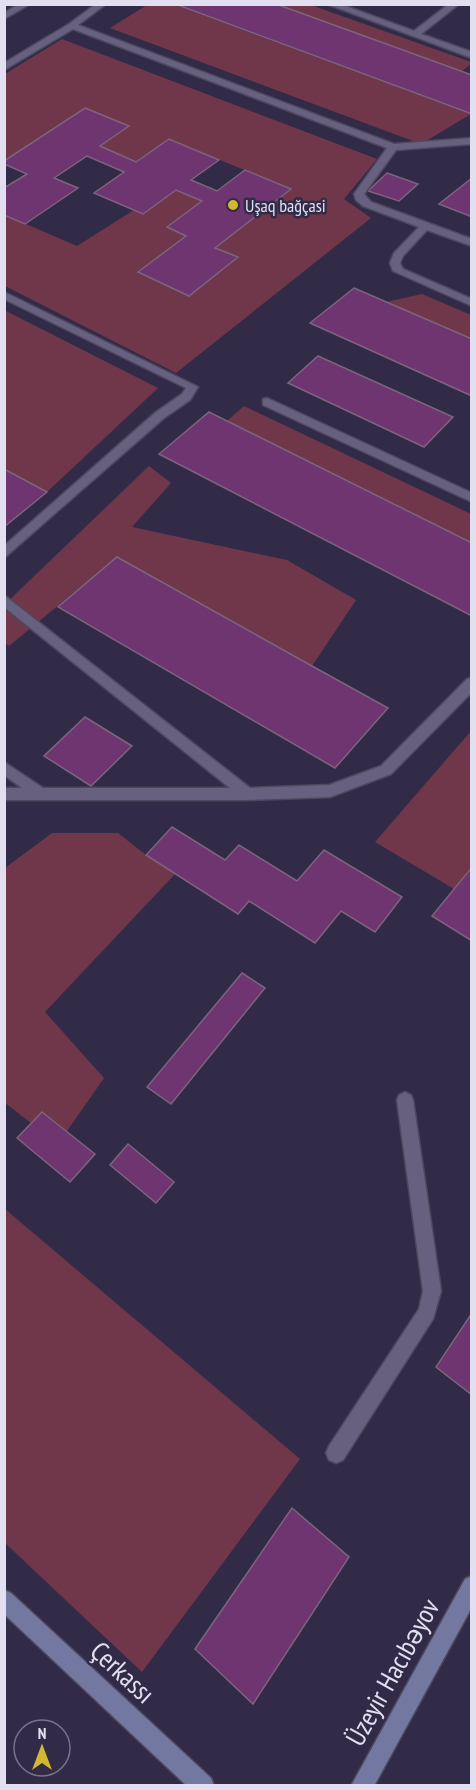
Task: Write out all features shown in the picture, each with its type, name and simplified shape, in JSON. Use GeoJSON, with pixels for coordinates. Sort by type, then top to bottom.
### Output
{"type":"FeatureCollection","features":[{"type":"Feature","properties":{"kind":"street","name":"Üzeyir Hacıbəyov"},"geometry":{"type":"LineString","coordinates":[[362,1785],[471,1586]]}},
{"type":"Feature","properties":{"kind":"street","name":"Çerkassı"},"geometry":{"type":"LineString","coordinates":[[4,1600],[203,1785]]}},
{"type":"Feature","properties":{"kind":"lane"},"geometry":{"type":"LineString","coordinates":[[4,17],[26,4]]}},
{"type":"Feature","properties":{"kind":"lane"},"geometry":{"type":"LineString","coordinates":[[4,67],[72,26],[102,4]]}},
{"type":"Feature","properties":{"kind":"lane"},"geometry":{"type":"LineString","coordinates":[[331,4],[471,55]]}},
{"type":"Feature","properties":{"kind":"lane"},"geometry":{"type":"LineString","coordinates":[[415,34],[455,4]]}},
{"type":"Feature","properties":{"kind":"lane"},"geometry":{"type":"LineString","coordinates":[[72,26],[393,147],[471,141]]}},
{"type":"Feature","properties":{"kind":"lane"},"geometry":{"type":"LineString","coordinates":[[393,147],[359,194],[360,198],[367,204],[471,243]]}},
{"type":"Feature","properties":{"kind":"lane"},"geometry":{"type":"LineString","coordinates":[[425,226],[398,255],[395,263],[398,271],[471,303]]}},
{"type":"Feature","properties":{"kind":"lane"},"geometry":{"type":"LineString","coordinates":[[4,295],[192,387],[186,397],[160,415],[4,554]]}},
{"type":"Feature","properties":{"kind":"lane"},"geometry":{"type":"LineString","coordinates":[[267,402],[471,498]]}},
{"type":"Feature","properties":{"kind":"lane"},"geometry":{"type":"LineString","coordinates":[[4,600],[248,794]]}},
{"type":"Feature","properties":{"kind":"lane"},"geometry":{"type":"LineString","coordinates":[[4,794],[248,794],[330,791],[386,770],[471,683]]}},
{"type":"Feature","properties":{"kind":"lane"},"geometry":{"type":"LineString","coordinates":[[4,767],[40,794]]}},
{"type":"Feature","properties":{"kind":"lane"},"geometry":{"type":"LineString","coordinates":[[336,1453],[427,1313],[432,1291],[405,1100]]}},
{"type":"Feature","properties":{"kind":"shaded area"},"geometry":{"type":"Polygon","coordinates":[[[147,5],[175,5],[471,114],[421,144],[110,28],[147,5]]]}},
{"type":"Feature","properties":{"kind":"shaded area"},"geometry":{"type":"Polygon","coordinates":[[[276,5],[311,5],[471,62],[471,64],[462,71],[276,5]]]}},
{"type":"Feature","properties":{"kind":"shaded area"},"geometry":{"type":"Polygon","coordinates":[[[62,39],[377,159],[344,199],[371,218],[176,373],[5,286],[5,215],[77,246],[134,210],[143,214],[176,190],[202,201],[167,227],[186,236],[138,272],[189,296],[237,258],[215,248],[291,189],[169,139],[136,162],[100,146],[129,126],[85,108],[5,161],[5,74],[62,39]]]}},
{"type":"Feature","properties":{"kind":"shaded area"},"geometry":{"type":"Polygon","coordinates":[[[422,294],[471,315],[471,339],[386,302],[422,294]]]}},
{"type":"Feature","properties":{"kind":"shaded area"},"geometry":{"type":"Polygon","coordinates":[[[4,310],[158,388],[47,492],[5,469],[4,310]]]}},
{"type":"Feature","properties":{"kind":"shaded area"},"geometry":{"type":"Polygon","coordinates":[[[244,406],[471,514],[471,543],[227,421],[244,406]]]}},
{"type":"Feature","properties":{"kind":"shaded area"},"geometry":{"type":"Polygon","coordinates":[[[149,466],[171,483],[132,527],[287,560],[356,600],[312,666],[117,557],[9,646],[5,643],[4,605],[149,466]]]}},
{"type":"Feature","properties":{"kind":"shaded area"},"geometry":{"type":"Polygon","coordinates":[[[471,731],[471,867],[454,889],[375,842],[471,731]]]}},
{"type":"Feature","properties":{"kind":"shaded area"},"geometry":{"type":"Polygon","coordinates":[[[52,833],[118,833],[175,874],[45,1012],[104,1078],[67,1131],[42,1112],[31,1123],[4,1102],[5,868],[52,833]]]}},
{"type":"Feature","properties":{"kind":"shaded area"},"geometry":{"type":"Polygon","coordinates":[[[5,1209],[300,1459],[142,1672],[5,1543],[5,1209]]]}},
{"type":"Feature","properties":{"kind":"building"},"geometry":{"type":"Polygon","coordinates":[[[175,4],[276,4],[472,75],[472,114],[175,4]]]}},
{"type":"Feature","properties":{"kind":"building","name":"Uşaq bağçasi"},"geometry":{"type":"Polygon","coordinates":[[[85,108],[129,126],[100,146],[136,162],[169,139],[219,160],[191,180],[217,191],[245,170],[291,189],[215,248],[238,257],[189,296],[138,272],[186,236],[167,227],[202,201],[176,190],[143,214],[94,193],[124,172],[87,156],[54,178],[78,188],[25,224],[4,215],[4,188],[27,174],[4,164],[4,161],[85,108]]]}},
{"type":"Feature","properties":{"kind":"building"},"geometry":{"type":"Polygon","coordinates":[[[387,173],[418,184],[399,201],[368,191],[387,173]]]}},
{"type":"Feature","properties":{"kind":"building"},"geometry":{"type":"Polygon","coordinates":[[[472,178],[472,217],[439,204],[472,178]]]}},
{"type":"Feature","properties":{"kind":"building"},"geometry":{"type":"Polygon","coordinates":[[[354,288],[472,339],[472,396],[310,323],[354,288]]]}},
{"type":"Feature","properties":{"kind":"building"},"geometry":{"type":"Polygon","coordinates":[[[318,356],[453,417],[424,447],[288,383],[318,356]]]}},
{"type":"Feature","properties":{"kind":"building"},"geometry":{"type":"Polygon","coordinates":[[[209,412],[472,543],[472,616],[159,454],[209,412]]]}},
{"type":"Feature","properties":{"kind":"building"},"geometry":{"type":"Polygon","coordinates":[[[4,469],[47,492],[4,527],[4,469]]]}},
{"type":"Feature","properties":{"kind":"building"},"geometry":{"type":"Polygon","coordinates":[[[117,557],[388,708],[335,768],[58,607],[117,557]]]}},
{"type":"Feature","properties":{"kind":"building"},"geometry":{"type":"Polygon","coordinates":[[[85,717],[132,746],[91,786],[44,756],[85,717]]]}},
{"type":"Feature","properties":{"kind":"building"},"geometry":{"type":"Polygon","coordinates":[[[172,827],[225,860],[239,845],[297,881],[324,850],[402,897],[375,932],[341,911],[315,943],[249,901],[238,914],[146,855],[172,827]]]}},
{"type":"Feature","properties":{"kind":"building"},"geometry":{"type":"Polygon","coordinates":[[[472,867],[472,941],[432,916],[472,867]]]}},
{"type":"Feature","properties":{"kind":"building"},"geometry":{"type":"Polygon","coordinates":[[[242,973],[265,988],[171,1104],[147,1087],[242,973]]]}},
{"type":"Feature","properties":{"kind":"building"},"geometry":{"type":"Polygon","coordinates":[[[42,1112],[95,1154],[70,1182],[17,1138],[42,1112]]]}},
{"type":"Feature","properties":{"kind":"building"},"geometry":{"type":"Polygon","coordinates":[[[128,1144],[174,1182],[156,1203],[110,1165],[128,1144]]]}},
{"type":"Feature","properties":{"kind":"building"},"geometry":{"type":"Polygon","coordinates":[[[472,1313],[472,1395],[436,1367],[472,1313]]]}},
{"type":"Feature","properties":{"kind":"building"},"geometry":{"type":"Polygon","coordinates":[[[292,1508],[349,1557],[253,1704],[195,1649],[292,1508]]]}},
{"type":"Feature","properties":{"kind":"place","name":"Uşaq bağçasi"},"geometry":{"type":"Point","coordinates":[233,205]}}]}
